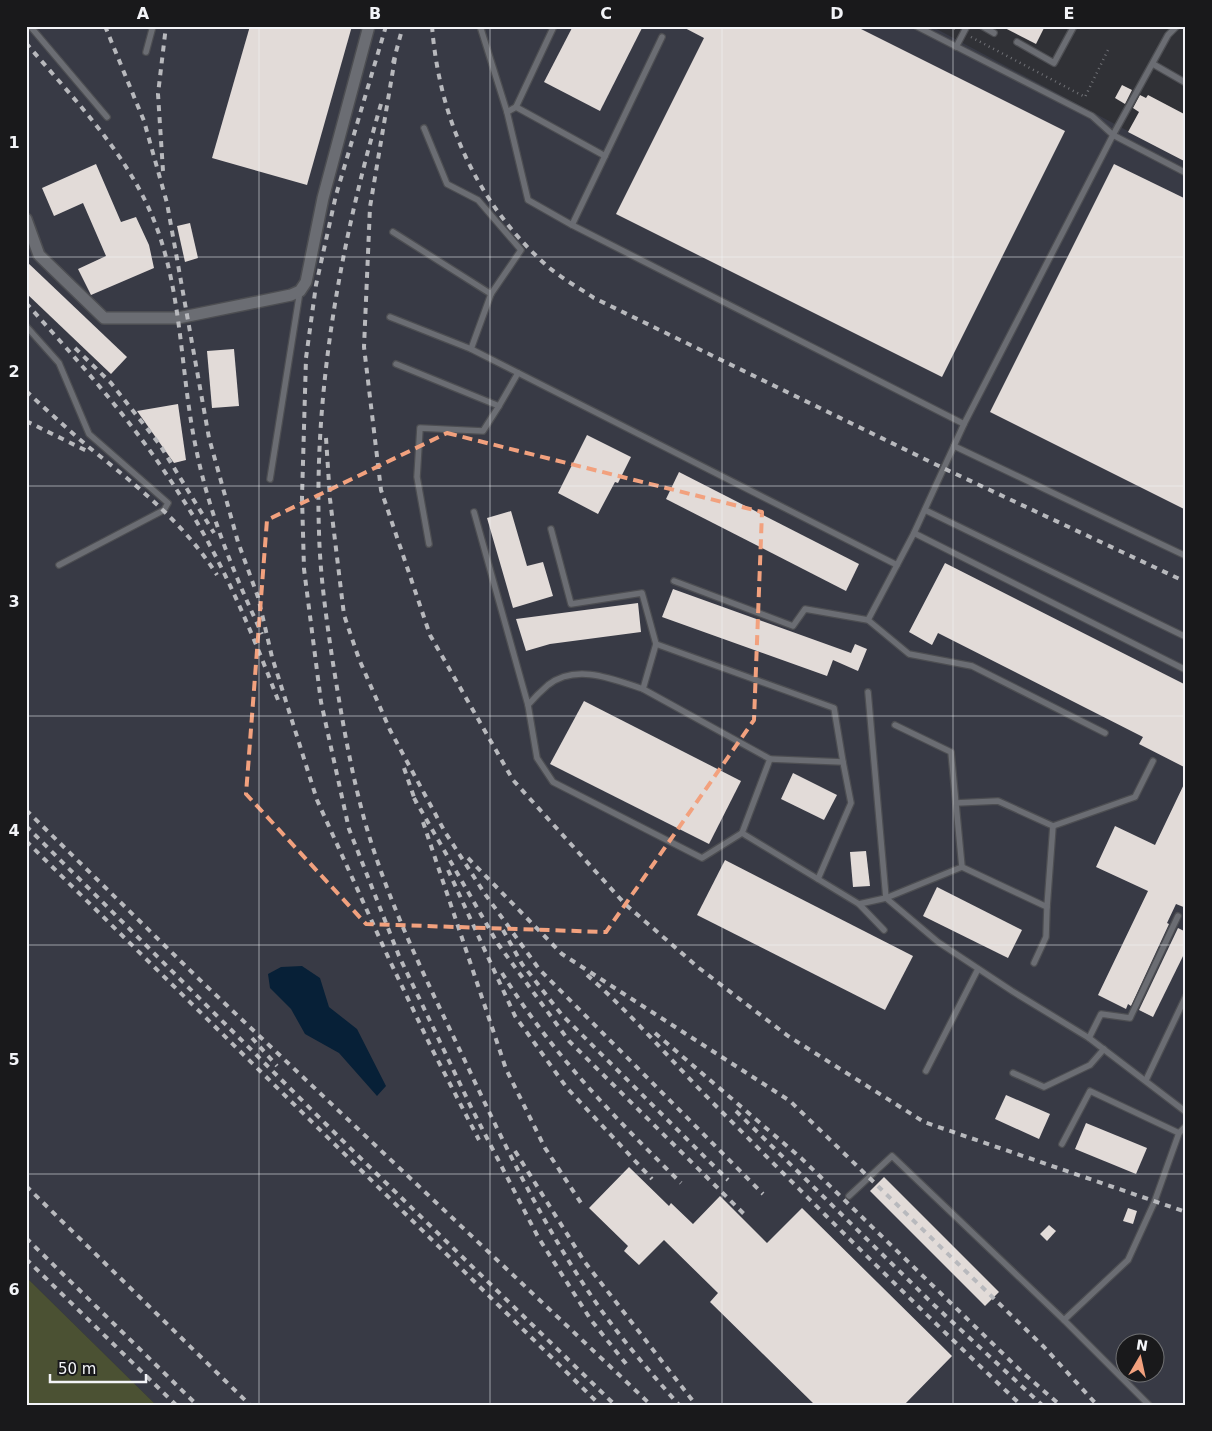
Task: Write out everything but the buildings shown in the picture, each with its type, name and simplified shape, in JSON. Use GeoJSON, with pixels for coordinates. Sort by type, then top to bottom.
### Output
{"type":"FeatureCollection","features":[{"type":"Feature","properties":{"kind":"street"},"geometry":{"type":"LineString","coordinates":[[26,219],[39,255],[104,318],[178,318],[292,296],[300,291],[306,282],[323,198],[369,26]]}},
{"type":"Feature","properties":{"kind":"lane"},"geometry":{"type":"LineString","coordinates":[[30,26],[107,117]]}},
{"type":"Feature","properties":{"kind":"lane"},"geometry":{"type":"LineString","coordinates":[[146,52],[153,26]]}},
{"type":"Feature","properties":{"kind":"lane"},"geometry":{"type":"LineString","coordinates":[[480,26],[507,112],[528,200],[572,225],[964,424]]}},
{"type":"Feature","properties":{"kind":"lane"},"geometry":{"type":"LineString","coordinates":[[507,112],[516,107],[554,26]]}},
{"type":"Feature","properties":{"kind":"lane"},"geometry":{"type":"LineString","coordinates":[[916,26],[1092,116],[1113,135],[1186,173]]}},
{"type":"Feature","properties":{"kind":"lane"},"geometry":{"type":"LineString","coordinates":[[956,47],[967,26]]}},
{"type":"Feature","properties":{"kind":"lane"},"geometry":{"type":"LineString","coordinates":[[982,26],[994,33]]}},
{"type":"Feature","properties":{"kind":"lane"},"geometry":{"type":"LineString","coordinates":[[1017,42],[1054,63],[1074,26]]}},
{"type":"Feature","properties":{"kind":"lane"},"geometry":{"type":"LineString","coordinates":[[868,620],[914,533],[964,424],[1113,135],[1168,35],[1176,26]]}},
{"type":"Feature","properties":{"kind":"lane"},"geometry":{"type":"LineString","coordinates":[[572,225],[662,37]]}},
{"type":"Feature","properties":{"kind":"lane"},"geometry":{"type":"LineString","coordinates":[[1153,64],[1186,83]]}},
{"type":"Feature","properties":{"kind":"lane"},"geometry":{"type":"LineString","coordinates":[[516,107],[605,156]]}},
{"type":"Feature","properties":{"kind":"lane"},"geometry":{"type":"LineString","coordinates":[[424,128],[447,184],[478,200],[521,250],[491,294],[471,349]]}},
{"type":"Feature","properties":{"kind":"lane"},"geometry":{"type":"LineString","coordinates":[[393,232],[491,294]]}},
{"type":"Feature","properties":{"kind":"lane"},"geometry":{"type":"LineString","coordinates":[[270,479],[300,291]]}},
{"type":"Feature","properties":{"kind":"lane"},"geometry":{"type":"LineString","coordinates":[[390,317],[471,349],[897,564]]}},
{"type":"Feature","properties":{"kind":"lane"},"geometry":{"type":"LineString","coordinates":[[26,326],[59,363],[89,434],[168,504],[164,510],[59,565]]}},
{"type":"Feature","properties":{"kind":"lane"},"geometry":{"type":"LineString","coordinates":[[396,364],[498,406]]}},
{"type":"Feature","properties":{"kind":"lane"},"geometry":{"type":"LineString","coordinates":[[429,544],[416,478],[420,428],[483,431],[518,373]]}},
{"type":"Feature","properties":{"kind":"lane"},"geometry":{"type":"LineString","coordinates":[[954,446],[1186,556]]}},
{"type":"Feature","properties":{"kind":"lane"},"geometry":{"type":"LineString","coordinates":[[925,510],[1186,636]]}},
{"type":"Feature","properties":{"kind":"lane"},"geometry":{"type":"LineString","coordinates":[[474,512],[528,705],[537,758],[553,782],[702,858],[742,833],[770,759]]}},
{"type":"Feature","properties":{"kind":"lane"},"geometry":{"type":"LineString","coordinates":[[551,530],[571,604],[642,593],[656,644],[643,688]]}},
{"type":"Feature","properties":{"kind":"lane"},"geometry":{"type":"LineString","coordinates":[[914,533],[1186,670]]}},
{"type":"Feature","properties":{"kind":"lane"},"geometry":{"type":"LineString","coordinates":[[674,581],[793,626],[805,609],[868,620],[909,654],[972,666],[1105,733]]}},
{"type":"Feature","properties":{"kind":"lane"},"geometry":{"type":"LineString","coordinates":[[656,644],[834,708],[851,803],[818,880]]}},
{"type":"Feature","properties":{"kind":"lane"},"geometry":{"type":"LineString","coordinates":[[528,705],[549,684],[574,674],[603,676],[643,688],[770,759],[843,762]]}},
{"type":"Feature","properties":{"kind":"lane"},"geometry":{"type":"LineString","coordinates":[[868,692],[886,898],[938,942],[1089,1038],[1186,1112]]}},
{"type":"Feature","properties":{"kind":"lane"},"geometry":{"type":"LineString","coordinates":[[895,725],[951,752],[962,867]]}},
{"type":"Feature","properties":{"kind":"lane"},"geometry":{"type":"LineString","coordinates":[[956,803],[998,801],[1053,826],[1135,797],[1153,761]]}},
{"type":"Feature","properties":{"kind":"lane"},"geometry":{"type":"LineString","coordinates":[[1034,963],[1046,937],[1053,826]]}},
{"type":"Feature","properties":{"kind":"lane"},"geometry":{"type":"LineString","coordinates":[[742,833],[859,904],[884,930]]}},
{"type":"Feature","properties":{"kind":"lane"},"geometry":{"type":"LineString","coordinates":[[859,904],[886,898],[962,867],[1047,907]]}},
{"type":"Feature","properties":{"kind":"lane"},"geometry":{"type":"LineString","coordinates":[[1089,1038],[1101,1014],[1130,1018],[1178,916]]}},
{"type":"Feature","properties":{"kind":"lane"},"geometry":{"type":"LineString","coordinates":[[926,1071],[978,969]]}},
{"type":"Feature","properties":{"kind":"lane"},"geometry":{"type":"LineString","coordinates":[[1146,1080],[1186,996]]}},
{"type":"Feature","properties":{"kind":"lane"},"geometry":{"type":"LineString","coordinates":[[1013,1073],[1044,1087],[1090,1065],[1104,1049]]}},
{"type":"Feature","properties":{"kind":"lane"},"geometry":{"type":"LineString","coordinates":[[1062,1144],[1090,1091],[1180,1133]]}},
{"type":"Feature","properties":{"kind":"lane"},"geometry":{"type":"LineString","coordinates":[[1064,1320],[1128,1260],[1154,1203],[1180,1133],[1186,1126]]}},
{"type":"Feature","properties":{"kind":"lane"},"geometry":{"type":"LineString","coordinates":[[849,1196],[892,1156],[1064,1320],[1149,1405]]}},
{"type":"Feature","properties":{"kind":"highlighted area"},"geometry":{"type":"Polygon","coordinates":[[[447,433],[762,512],[754,720],[606,932],[366,924],[246,794],[267,520],[447,433]]]}},
{"type":"Feature","properties":{"kind":"shaded area"},"geometry":{"type":"Polygon","coordinates":[[[26,26],[931,26],[1186,162],[1186,1405],[156,1405],[26,1277],[26,26]]]}},
{"type":"Feature","properties":{"kind":"green space"},"geometry":{"type":"Polygon","coordinates":[[[26,1277],[156,1405],[26,1405],[26,1277]]]}},
{"type":"Feature","properties":{"kind":"water"},"geometry":{"type":"Polygon","coordinates":[[[302,966],[320,978],[329,1007],[357,1029],[386,1086],[377,1096],[339,1053],[305,1034],[291,1009],[270,988],[268,974],[281,967],[302,966]]]}},
{"type":"Feature","properties":{"kind":"railway"},"geometry":{"type":"LineString","coordinates":[[105,26],[144,121],[167,203],[209,438],[238,542],[258,597],[272,657],[317,800],[389,959],[432,1049],[479,1140]]}},
{"type":"Feature","properties":{"kind":"railway"},"geometry":{"type":"LineString","coordinates":[[163,171],[158,94],[166,26]]}},
{"type":"Feature","properties":{"kind":"railway"},"geometry":{"type":"LineString","coordinates":[[386,26],[336,195],[316,285],[306,358],[302,497],[304,569],[321,702],[349,829],[399,956],[472,1109],[538,1237],[591,1320],[627,1365]]}},
{"type":"Feature","properties":{"kind":"railway"},"geometry":{"type":"LineString","coordinates":[[393,63],[403,26]]}},
{"type":"Feature","properties":{"kind":"railway"},"geometry":{"type":"LineString","coordinates":[[432,26],[436,60],[443,93],[465,156],[499,213],[521,240],[556,273],[594,298],[943,468],[1186,582]]}},
{"type":"Feature","properties":{"kind":"railway"},"geometry":{"type":"LineString","coordinates":[[26,43],[102,132],[134,180],[148,206],[159,234],[173,288],[192,426],[202,476],[224,545],[262,634]]}},
{"type":"Feature","properties":{"kind":"railway"},"geometry":{"type":"LineString","coordinates":[[395,58],[370,207],[364,347],[381,490],[430,635],[513,780],[625,904],[699,968],[788,1036],[924,1122],[1186,1212]]}},
{"type":"Feature","properties":{"kind":"railway"},"geometry":{"type":"LineString","coordinates":[[381,104],[342,262],[333,315],[321,423],[319,478],[320,548],[324,595],[332,657],[355,781],[365,822],[397,914],[495,1124],[543,1218],[599,1307],[627,1345],[679,1405]]}},
{"type":"Feature","properties":{"kind":"railway"},"geometry":{"type":"LineString","coordinates":[[26,303],[87,372],[145,444],[195,518],[234,594],[278,700]]}},
{"type":"Feature","properties":{"kind":"railway"},"geometry":{"type":"LineString","coordinates":[[75,348],[111,383],[160,445],[214,533]]}},
{"type":"Feature","properties":{"kind":"railway"},"geometry":{"type":"LineString","coordinates":[[26,391],[166,514],[206,558],[217,575]]}},
{"type":"Feature","properties":{"kind":"railway"},"geometry":{"type":"LineString","coordinates":[[26,421],[87,451]]}},
{"type":"Feature","properties":{"kind":"railway"},"geometry":{"type":"LineString","coordinates":[[326,438],[330,499],[344,615],[359,659],[390,730],[445,832],[485,894],[539,969],[763,1194]]}},
{"type":"Feature","properties":{"kind":"railway"},"geometry":{"type":"LineString","coordinates":[[404,768],[416,803]]}},
{"type":"Feature","properties":{"kind":"railway"},"geometry":{"type":"LineString","coordinates":[[414,798],[498,944],[569,1041],[744,1214]]}},
{"type":"Feature","properties":{"kind":"railway"},"geometry":{"type":"LineString","coordinates":[[26,810],[202,982],[651,1405]]}},
{"type":"Feature","properties":{"kind":"railway"},"geometry":{"type":"LineString","coordinates":[[423,822],[506,1069],[545,1148],[581,1203]]}},
{"type":"Feature","properties":{"kind":"railway"},"geometry":{"type":"LineString","coordinates":[[26,826],[348,1146],[615,1405]]}},
{"type":"Feature","properties":{"kind":"railway"},"geometry":{"type":"LineString","coordinates":[[26,841],[600,1405]]}},
{"type":"Feature","properties":{"kind":"railway"},"geometry":{"type":"LineString","coordinates":[[468,858],[562,954],[790,1101],[1044,1347],[1097,1405]]}},
{"type":"Feature","properties":{"kind":"railway"},"geometry":{"type":"LineString","coordinates":[[448,870],[515,1016],[567,1088],[652,1179]]}},
{"type":"Feature","properties":{"kind":"railway"},"geometry":{"type":"LineString","coordinates":[[503,930],[522,964],[562,1015],[728,1180]]}},
{"type":"Feature","properties":{"kind":"railway"},"geometry":{"type":"LineString","coordinates":[[502,973],[542,1031],[585,1084],[681,1183]]}},
{"type":"Feature","properties":{"kind":"railway"},"geometry":{"type":"LineString","coordinates":[[587,975],[620,1006],[715,1105],[829,1218],[1021,1405]]}},
{"type":"Feature","properties":{"kind":"railway"},"geometry":{"type":"LineString","coordinates":[[655,1033],[801,1158],[1022,1372],[1060,1405]]}},
{"type":"Feature","properties":{"kind":"railway"},"geometry":{"type":"LineString","coordinates":[[252,1038],[277,1066]]}},
{"type":"Feature","properties":{"kind":"railway"},"geometry":{"type":"LineString","coordinates":[[736,1111],[934,1305],[1042,1405]]}},
{"type":"Feature","properties":{"kind":"railway"},"geometry":{"type":"LineString","coordinates":[[515,1151],[584,1261],[696,1405]]}},
{"type":"Feature","properties":{"kind":"railway"},"geometry":{"type":"LineString","coordinates":[[26,1186],[250,1405]]}},
{"type":"Feature","properties":{"kind":"railway"},"geometry":{"type":"LineString","coordinates":[[26,1238],[197,1405]]}},
{"type":"Feature","properties":{"kind":"railway"},"geometry":{"type":"LineString","coordinates":[[26,1259],[176,1405]]}}]}
